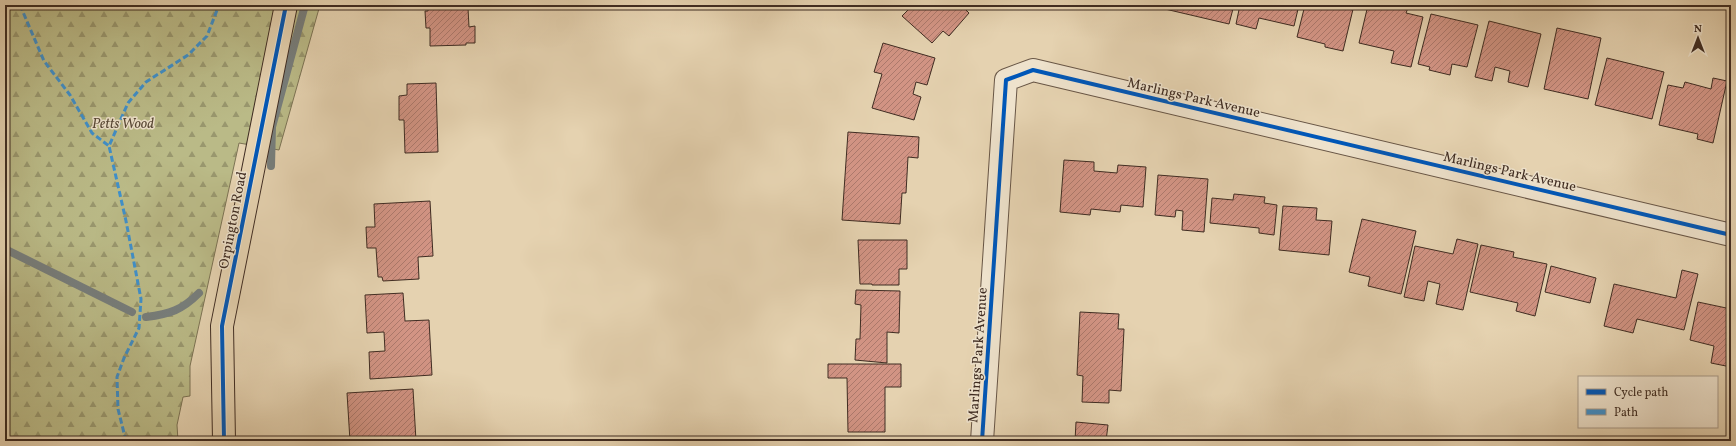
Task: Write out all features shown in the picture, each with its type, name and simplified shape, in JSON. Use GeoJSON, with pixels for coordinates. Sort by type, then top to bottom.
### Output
{"type":"FeatureCollection","features":[{"type":"Feature","properties":{"kind":"main road","name":"Orpington Road"},"geometry":{"type":"LineString","coordinates":[[224,441],[222,326],[286,5]]}},
{"type":"Feature","properties":{"kind":"street","name":"Marlings Park Avenue"},"geometry":{"type":"LineString","coordinates":[[982,441],[1006,80],[1033,70],[1731,235]]}},
{"type":"Feature","properties":{"kind":"green space","name":"Petts Wood"},"geometry":{"type":"Polygon","coordinates":[[[5,5],[320,5],[279,150],[239,143],[190,366],[190,396],[183,397],[177,425],[178,441],[5,441],[5,5]]]}},
{"type":"Feature","properties":{"kind":"building"},"geometry":{"type":"Polygon","coordinates":[[[428,5],[464,5],[464,8],[468,8],[469,27],[475,26],[475,43],[466,43],[466,45],[430,46],[430,28],[426,28],[425,11],[428,11],[428,5]]]}},
{"type":"Feature","properties":{"kind":"building"},"geometry":{"type":"Polygon","coordinates":[[[913,5],[966,5],[967,6],[965,9],[969,13],[949,36],[943,31],[932,43],[902,16],[913,5]]]}},
{"type":"Feature","properties":{"kind":"building"},"geometry":{"type":"Polygon","coordinates":[[[1166,5],[1234,5],[1229,24],[1165,9],[1166,5]]]}},
{"type":"Feature","properties":{"kind":"building"},"geometry":{"type":"Polygon","coordinates":[[[1240,5],[1299,5],[1294,26],[1259,18],[1256,29],[1236,24],[1240,5]]]}},
{"type":"Feature","properties":{"kind":"building"},"geometry":{"type":"Polygon","coordinates":[[[1305,5],[1354,5],[1343,51],[1325,47],[1325,44],[1297,37],[1305,5]]]}},
{"type":"Feature","properties":{"kind":"building"},"geometry":{"type":"Polygon","coordinates":[[[1368,5],[1393,5],[1408,8],[1406,13],[1423,17],[1411,67],[1391,63],[1394,51],[1359,43],[1368,5]]]}},
{"type":"Feature","properties":{"kind":"building"},"geometry":{"type":"Polygon","coordinates":[[[1431,14],[1478,25],[1467,67],[1452,64],[1450,75],[1429,70],[1430,67],[1418,64],[1431,14]]]}},
{"type":"Feature","properties":{"kind":"building"},"geometry":{"type":"Polygon","coordinates":[[[1489,21],[1541,34],[1528,87],[1508,82],[1510,71],[1495,67],[1492,81],[1475,77],[1489,21]]]}},
{"type":"Feature","properties":{"kind":"building"},"geometry":{"type":"Polygon","coordinates":[[[1557,28],[1601,38],[1588,99],[1544,89],[1557,28]]]}},
{"type":"Feature","properties":{"kind":"building"},"geometry":{"type":"Polygon","coordinates":[[[883,43],[935,58],[927,85],[916,82],[913,94],[921,97],[914,120],[872,108],[882,74],[874,72],[883,43]]]}},
{"type":"Feature","properties":{"kind":"building"},"geometry":{"type":"Polygon","coordinates":[[[1607,58],[1664,72],[1652,119],[1595,105],[1607,58]]]}},
{"type":"Feature","properties":{"kind":"building"},"geometry":{"type":"Polygon","coordinates":[[[1713,78],[1727,81],[1713,143],[1697,139],[1698,134],[1659,125],[1668,85],[1683,88],[1685,82],[1711,89],[1713,78]]]}},
{"type":"Feature","properties":{"kind":"building"},"geometry":{"type":"Polygon","coordinates":[[[436,83],[438,152],[405,153],[404,120],[399,120],[399,96],[407,95],[407,84],[436,83]]]}},
{"type":"Feature","properties":{"kind":"building"},"geometry":{"type":"Polygon","coordinates":[[[848,132],[919,137],[918,158],[908,157],[906,193],[902,193],[900,224],[842,220],[848,132]]]}},
{"type":"Feature","properties":{"kind":"building"},"geometry":{"type":"Polygon","coordinates":[[[1064,160],[1094,162],[1094,171],[1117,173],[1118,165],[1146,167],[1143,207],[1121,205],[1120,212],[1091,209],[1090,215],[1060,212],[1064,160]]]}},
{"type":"Feature","properties":{"kind":"building"},"geometry":{"type":"Polygon","coordinates":[[[1158,175],[1208,179],[1204,232],[1182,230],[1183,211],[1176,210],[1175,217],[1155,215],[1158,175]]]}},
{"type":"Feature","properties":{"kind":"building"},"geometry":{"type":"Polygon","coordinates":[[[1234,194],[1265,197],[1264,203],[1277,205],[1274,235],[1259,233],[1259,228],[1210,223],[1212,198],[1233,200],[1234,194]]]}},
{"type":"Feature","properties":{"kind":"building"},"geometry":{"type":"Polygon","coordinates":[[[430,201],[433,256],[418,257],[419,279],[383,281],[382,277],[378,277],[376,248],[367,248],[366,227],[375,227],[374,204],[430,201]]]}},
{"type":"Feature","properties":{"kind":"building"},"geometry":{"type":"Polygon","coordinates":[[[1283,206],[1317,208],[1316,220],[1332,221],[1329,255],[1279,250],[1283,206]]]}},
{"type":"Feature","properties":{"kind":"building"},"geometry":{"type":"Polygon","coordinates":[[[1362,219],[1416,231],[1401,294],[1368,286],[1370,277],[1349,272],[1362,219]]]}},
{"type":"Feature","properties":{"kind":"building"},"geometry":{"type":"Polygon","coordinates":[[[1457,239],[1478,244],[1463,310],[1436,304],[1440,284],[1428,281],[1424,301],[1404,297],[1415,246],[1453,254],[1457,239]]]}},
{"type":"Feature","properties":{"kind":"building"},"geometry":{"type":"Polygon","coordinates":[[[858,240],[907,240],[907,269],[899,269],[899,285],[860,284],[858,240]]]}},
{"type":"Feature","properties":{"kind":"building"},"geometry":{"type":"Polygon","coordinates":[[[1481,245],[1514,252],[1513,257],[1547,264],[1535,316],[1516,311],[1518,303],[1470,292],[1481,245]]]}},
{"type":"Feature","properties":{"kind":"building"},"geometry":{"type":"Polygon","coordinates":[[[1551,266],[1596,278],[1590,303],[1545,292],[1551,266]]]}},
{"type":"Feature","properties":{"kind":"building"},"geometry":{"type":"Polygon","coordinates":[[[1682,270],[1698,274],[1684,330],[1637,319],[1633,333],[1604,326],[1614,284],[1676,298],[1682,270]]]}},
{"type":"Feature","properties":{"kind":"building"},"geometry":{"type":"Polygon","coordinates":[[[856,290],[900,291],[899,333],[887,332],[887,363],[855,360],[856,339],[860,339],[861,305],[855,304],[856,290]]]}},
{"type":"Feature","properties":{"kind":"building"},"geometry":{"type":"Polygon","coordinates":[[[403,293],[405,321],[429,320],[432,375],[370,379],[369,352],[385,351],[384,332],[367,333],[365,295],[403,293]]]}},
{"type":"Feature","properties":{"kind":"building"},"geometry":{"type":"Polygon","coordinates":[[[1698,302],[1731,309],[1731,367],[1711,363],[1714,346],[1690,340],[1698,302]]]}},
{"type":"Feature","properties":{"kind":"building"},"geometry":{"type":"Polygon","coordinates":[[[1080,312],[1119,314],[1118,329],[1124,329],[1121,391],[1109,390],[1109,403],[1082,402],[1083,376],[1077,375],[1080,312]]]}},
{"type":"Feature","properties":{"kind":"building"},"geometry":{"type":"Polygon","coordinates":[[[828,364],[901,364],[901,387],[885,387],[885,432],[848,432],[847,378],[828,378],[828,364]]]}},
{"type":"Feature","properties":{"kind":"building"},"geometry":{"type":"Polygon","coordinates":[[[413,389],[416,441],[350,441],[347,393],[413,389]]]}},
{"type":"Feature","properties":{"kind":"building"},"geometry":{"type":"Polygon","coordinates":[[[1076,422],[1108,425],[1106,441],[1075,441],[1076,422]]]}},
{"type":"Feature","properties":{"kind":"building"},"geometry":{"type":"Polygon","coordinates":[[[877,438],[878,441],[829,441],[877,438]]]}},
{"type":"Feature","properties":{"kind":"waterway"},"geometry":{"type":"LineString","coordinates":[[271,166],[272,127],[305,5]]}},
{"type":"Feature","properties":{"kind":"waterway"},"geometry":{"type":"LineString","coordinates":[[5,249],[132,312]]}},
{"type":"Feature","properties":{"kind":"waterway"},"geometry":{"type":"LineString","coordinates":[[146,317],[169,313],[187,304],[199,293]]}},
{"type":"Feature","properties":{"kind":"marked path"},"geometry":{"type":"LineString","coordinates":[[20,5],[44,61],[70,95],[92,133],[109,146]]}},
{"type":"Feature","properties":{"kind":"marked path"},"geometry":{"type":"LineString","coordinates":[[126,441],[118,409],[117,377],[124,358],[139,328],[141,299],[126,221],[109,146],[128,103],[146,82],[188,55],[207,36],[219,5]]}},
{"type":"Feature","properties":{"kind":"cycle path"},"geometry":{"type":"LineString","coordinates":[[224,441],[222,326],[286,5]]}},
{"type":"Feature","properties":{"kind":"cycle path"},"geometry":{"type":"LineString","coordinates":[[982,441],[1006,80],[1033,70],[1731,235]]}}]}
